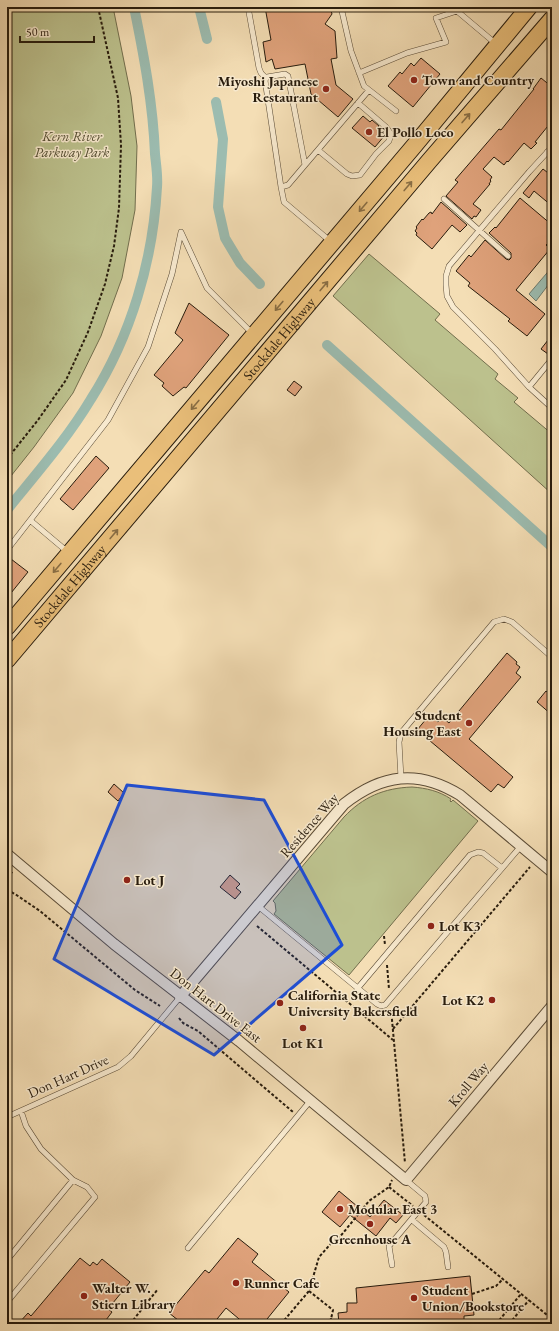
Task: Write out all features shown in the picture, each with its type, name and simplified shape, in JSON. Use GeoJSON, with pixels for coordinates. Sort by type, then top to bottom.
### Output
{"type":"FeatureCollection","features":[{"type":"Feature","properties":{"kind":"main road","name":"Stockdale Highway"},"geometry":{"type":"LineString","coordinates":[[7,627],[332,243],[529,7]]}},
{"type":"Feature","properties":{"kind":"main road","name":"Stockdale Highway"},"geometry":{"type":"LineString","coordinates":[[7,660],[430,160],[552,19]]}},
{"type":"Feature","properties":{"kind":"main road"},"geometry":{"type":"LineString","coordinates":[[196,437],[200,420],[207,409],[253,353],[257,343],[254,335]]}},
{"type":"Feature","properties":{"kind":"street","name":"Residence Way"},"geometry":{"type":"LineString","coordinates":[[180,997],[344,804],[364,789],[375,785],[401,778],[417,778],[446,786],[460,795],[552,872]]}},
{"type":"Feature","properties":{"kind":"street","name":"Don Hart Drive East"},"geometry":{"type":"LineString","coordinates":[[7,854],[114,944],[180,997],[239,1041],[406,1180]]}},
{"type":"Feature","properties":{"kind":"street","name":"Kroll Way"},"geometry":{"type":"LineString","coordinates":[[406,1180],[552,1006]]}},
{"type":"Feature","properties":{"kind":"lane"},"geometry":{"type":"LineString","coordinates":[[248,7],[259,68],[261,73],[266,78],[265,80],[284,202],[332,243]]}},
{"type":"Feature","properties":{"kind":"lane"},"geometry":{"type":"LineString","coordinates":[[340,7],[351,51],[364,86],[396,111]]}},
{"type":"Feature","properties":{"kind":"lane"},"geometry":{"type":"LineString","coordinates":[[359,73],[407,53],[446,42],[436,18],[455,9],[497,45]]}},
{"type":"Feature","properties":{"kind":"lane"},"geometry":{"type":"LineString","coordinates":[[266,78],[285,74],[288,76],[305,165]]}},
{"type":"Feature","properties":{"kind":"lane"},"geometry":{"type":"LineString","coordinates":[[281,187],[288,185],[369,90]]}},
{"type":"Feature","properties":{"kind":"lane"},"geometry":{"type":"LineString","coordinates":[[318,150],[347,174],[357,176],[360,175],[376,154],[389,141],[391,134],[386,127],[358,103]]}},
{"type":"Feature","properties":{"kind":"lane"},"geometry":{"type":"LineString","coordinates":[[552,147],[449,266],[446,276],[447,296],[453,307],[495,349],[528,387],[552,408]]}},
{"type":"Feature","properties":{"kind":"lane"},"geometry":{"type":"LineString","coordinates":[[547,152],[552,156]]}},
{"type":"Feature","properties":{"kind":"lane"},"geometry":{"type":"LineString","coordinates":[[444,199],[508,256]]}},
{"type":"Feature","properties":{"kind":"lane"},"geometry":{"type":"LineString","coordinates":[[7,550],[108,420],[148,347],[172,274],[181,232],[207,288],[254,335]]}},
{"type":"Feature","properties":{"kind":"lane"},"geometry":{"type":"LineString","coordinates":[[528,387],[552,359]]}},
{"type":"Feature","properties":{"kind":"lane"},"geometry":{"type":"LineString","coordinates":[[31,521],[69,553]]}},
{"type":"Feature","properties":{"kind":"lane"},"geometry":{"type":"LineString","coordinates":[[401,778],[399,742],[401,733],[494,622],[504,619],[512,622],[552,657]]}},
{"type":"Feature","properties":{"kind":"lane"},"geometry":{"type":"LineString","coordinates":[[258,906],[357,989],[381,1006],[390,1001],[522,846]]}},
{"type":"Feature","properties":{"kind":"lane"},"geometry":{"type":"LineString","coordinates":[[357,989],[470,855],[478,852],[483,853],[502,868]]}},
{"type":"Feature","properties":{"kind":"lane","name":"Don Hart Drive"},"geometry":{"type":"LineString","coordinates":[[7,1116],[118,1068],[131,1056],[180,997]]}},
{"type":"Feature","properties":{"kind":"lane"},"geometry":{"type":"LineString","coordinates":[[188,1248],[311,1100]]}},
{"type":"Feature","properties":{"kind":"lane"},"geometry":{"type":"LineString","coordinates":[[7,1302],[95,1197],[87,1187],[73,1180],[41,1149],[26,1126],[20,1111]]}},
{"type":"Feature","properties":{"kind":"lane"},"geometry":{"type":"LineString","coordinates":[[7,1260],[73,1180]]}},
{"type":"Feature","properties":{"kind":"lane"},"geometry":{"type":"LineString","coordinates":[[392,1265],[389,1246],[426,1202],[425,1196],[406,1180]]}},
{"type":"Feature","properties":{"kind":"lane"},"geometry":{"type":"LineString","coordinates":[[412,1220],[444,1247],[448,1266]]}},
{"type":"Feature","properties":{"kind":"path"},"geometry":{"type":"LineString","coordinates":[[7,459],[38,420],[66,380],[88,332],[105,284],[114,246],[119,208],[121,144],[118,98],[98,7]]}},
{"type":"Feature","properties":{"kind":"path"},"geometry":{"type":"LineString","coordinates":[[393,1029],[531,866]]}},
{"type":"Feature","properties":{"kind":"path"},"geometry":{"type":"LineString","coordinates":[[7,890],[40,911],[134,990],[160,1006]]}},
{"type":"Feature","properties":{"kind":"path"},"geometry":{"type":"LineString","coordinates":[[257,926],[393,1040]]}},
{"type":"Feature","properties":{"kind":"path"},"geometry":{"type":"LineString","coordinates":[[384,936],[405,1163]]}},
{"type":"Feature","properties":{"kind":"path"},"geometry":{"type":"LineString","coordinates":[[179,1018],[183,1024],[198,1030],[297,1116]]}},
{"type":"Feature","properties":{"kind":"path"},"geometry":{"type":"LineString","coordinates":[[282,1324],[309,1291],[319,1257],[334,1240],[339,1238],[369,1201],[389,1187],[392,1180]]}},
{"type":"Feature","properties":{"kind":"path"},"geometry":{"type":"LineString","coordinates":[[389,1187],[415,1208]]}},
{"type":"Feature","properties":{"kind":"path"},"geometry":{"type":"LineString","coordinates":[[424,1215],[552,1319]]}},
{"type":"Feature","properties":{"kind":"path"},"geometry":{"type":"LineString","coordinates":[[472,1294],[496,1286],[503,1279]]}},
{"type":"Feature","properties":{"kind":"path"},"geometry":{"type":"LineString","coordinates":[[130,1324],[158,1289]]}},
{"type":"Feature","properties":{"kind":"path"},"geometry":{"type":"LineString","coordinates":[[309,1291],[333,1310],[331,1319],[332,1324]]}},
{"type":"Feature","properties":{"kind":"path"},"geometry":{"type":"LineString","coordinates":[[496,1324],[521,1294]]}},
{"type":"Feature","properties":{"kind":"path"},"geometry":{"type":"LineString","coordinates":[[509,1324],[529,1300]]}},
{"type":"Feature","properties":{"kind":"path"},"geometry":{"type":"LineString","coordinates":[[326,1324],[331,1319]]}},
{"type":"Feature","properties":{"kind":"highlighted area"},"geometry":{"type":"Polygon","coordinates":[[[127,785],[264,800],[342,945],[214,1055],[54,959],[127,785]]]}},
{"type":"Feature","properties":{"kind":"green space","name":"Kern River Parkway Park"},"geometry":{"type":"Polygon","coordinates":[[[7,7],[113,7],[131,96],[137,146],[135,210],[122,278],[101,336],[73,393],[34,447],[7,481],[7,7]]]}},
{"type":"Feature","properties":{"kind":"green space"},"geometry":{"type":"Polygon","coordinates":[[[369,254],[440,314],[435,320],[498,374],[495,379],[518,398],[514,402],[552,434],[552,494],[333,296],[369,254]]]}},
{"type":"Feature","properties":{"kind":"green space"},"geometry":{"type":"Polygon","coordinates":[[[412,787],[432,790],[446,796],[451,799],[451,802],[453,800],[478,821],[349,975],[274,914],[276,911],[275,903],[273,901],[351,810],[366,799],[375,795],[392,789],[412,787]]]}},
{"type":"Feature","properties":{"kind":"shaded area"},"geometry":{"type":"Polygon","coordinates":[[[552,267],[552,280],[536,301],[529,294],[552,267]]]}},
{"type":"Feature","properties":{"kind":"building"},"geometry":{"type":"Polygon","coordinates":[[[265,7],[330,7],[332,14],[325,24],[335,31],[337,58],[331,59],[336,85],[353,99],[338,117],[311,94],[305,64],[275,69],[272,59],[266,62],[263,42],[271,40],[265,7]]]}},
{"type":"Feature","properties":{"kind":"building","name":"Town and Country"},"geometry":{"type":"Polygon","coordinates":[[[421,58],[440,74],[413,107],[388,86],[400,72],[402,74],[411,63],[414,66],[421,58]]]}},
{"type":"Feature","properties":{"kind":"building"},"geometry":{"type":"Polygon","coordinates":[[[541,78],[552,87],[552,121],[531,149],[524,143],[504,165],[494,157],[483,169],[492,177],[490,184],[473,204],[481,210],[476,217],[474,216],[472,219],[446,196],[458,182],[455,180],[499,129],[501,130],[541,78]]]}},
{"type":"Feature","properties":{"kind":"building","name":"El Pollo Loco"},"geometry":{"type":"Polygon","coordinates":[[[363,116],[370,122],[372,120],[379,126],[377,128],[385,135],[375,147],[352,128],[363,116]]]}},
{"type":"Feature","properties":{"kind":"building"},"geometry":{"type":"Polygon","coordinates":[[[543,169],[552,176],[552,206],[534,191],[529,198],[523,193],[543,169]]]}},
{"type":"Feature","properties":{"kind":"building"},"geometry":{"type":"Polygon","coordinates":[[[520,198],[552,225],[552,239],[546,245],[550,249],[516,290],[545,314],[527,336],[508,321],[510,319],[468,286],[470,283],[456,271],[469,255],[471,257],[485,240],[506,259],[509,260],[511,258],[511,253],[489,233],[495,227],[496,228],[520,198]]]}},
{"type":"Feature","properties":{"kind":"building"},"geometry":{"type":"Polygon","coordinates":[[[441,202],[467,225],[460,232],[452,225],[432,249],[416,235],[417,233],[415,231],[422,219],[423,220],[431,212],[432,214],[441,202]]]}},
{"type":"Feature","properties":{"kind":"building"},"geometry":{"type":"Polygon","coordinates":[[[189,303],[229,335],[186,388],[184,387],[173,396],[162,386],[164,383],[154,375],[183,340],[175,333],[189,303]]]}},
{"type":"Feature","properties":{"kind":"building"},"geometry":{"type":"Polygon","coordinates":[[[552,335],[552,348],[548,354],[541,349],[552,335]]]}},
{"type":"Feature","properties":{"kind":"building"},"geometry":{"type":"Polygon","coordinates":[[[294,381],[302,387],[295,396],[287,390],[294,381]]]}},
{"type":"Feature","properties":{"kind":"building"},"geometry":{"type":"Polygon","coordinates":[[[96,456],[109,468],[73,510],[60,499],[96,456]]]}},
{"type":"Feature","properties":{"kind":"building"},"geometry":{"type":"Polygon","coordinates":[[[11,559],[28,572],[7,598],[7,564],[11,559]]]}},
{"type":"Feature","properties":{"kind":"building","name":"Student Housing East"},"geometry":{"type":"Polygon","coordinates":[[[507,653],[517,662],[516,664],[520,667],[516,673],[521,677],[469,739],[513,777],[504,788],[498,784],[491,792],[417,730],[427,718],[430,721],[433,718],[438,722],[442,717],[449,723],[507,653]]]}},
{"type":"Feature","properties":{"kind":"building"},"geometry":{"type":"Polygon","coordinates":[[[546,691],[552,696],[552,715],[537,702],[546,691]]]}},
{"type":"Feature","properties":{"kind":"building"},"geometry":{"type":"Polygon","coordinates":[[[114,784],[124,793],[118,801],[108,792],[114,784]]]}},
{"type":"Feature","properties":{"kind":"building"},"geometry":{"type":"Polygon","coordinates":[[[230,875],[240,884],[236,888],[241,892],[235,899],[220,887],[230,875]]]}},
{"type":"Feature","properties":{"kind":"building"},"geometry":{"type":"Polygon","coordinates":[[[339,1191],[370,1217],[384,1200],[403,1215],[396,1223],[390,1218],[376,1236],[350,1215],[340,1227],[322,1212],[339,1191]]]}},
{"type":"Feature","properties":{"kind":"building","name":"Runner Cafe"},"geometry":{"type":"Polygon","coordinates":[[[238,1238],[258,1254],[252,1262],[289,1292],[263,1324],[245,1324],[226,1308],[213,1324],[183,1324],[169,1313],[205,1270],[209,1273],[238,1238]]]}},
{"type":"Feature","properties":{"kind":"building","name":"Walter W. Stiern Library"},"geometry":{"type":"Polygon","coordinates":[[[80,1258],[90,1266],[93,1262],[97,1265],[102,1259],[130,1282],[108,1309],[112,1312],[103,1324],[18,1324],[28,1313],[31,1316],[80,1258]]]}},
{"type":"Feature","properties":{"kind":"building","name":"Student Union/Bookstore"},"geometry":{"type":"Polygon","coordinates":[[[470,1276],[474,1315],[464,1316],[464,1324],[339,1324],[338,1313],[347,1312],[347,1303],[357,1303],[356,1288],[470,1276]]]}},
{"type":"Feature","properties":{"kind":"waterway"},"geometry":{"type":"LineString","coordinates":[[7,510],[72,428],[105,375],[118,350],[128,324],[138,297],[145,270],[155,215],[157,179],[150,98],[145,62],[134,7]]}},
{"type":"Feature","properties":{"kind":"waterway"},"geometry":{"type":"LineString","coordinates":[[199,7],[207,39]]}},
{"type":"Feature","properties":{"kind":"waterway"},"geometry":{"type":"LineString","coordinates":[[216,102],[223,139],[218,207],[225,238],[240,263],[260,284]]}},
{"type":"Feature","properties":{"kind":"waterway"},"geometry":{"type":"LineString","coordinates":[[327,345],[552,547]]}},
{"type":"Feature","properties":{"kind":"place","name":"Town and Country"},"geometry":{"type":"Point","coordinates":[414,80]}},
{"type":"Feature","properties":{"kind":"place","name":"Miyoshi Japanese Restaurant"},"geometry":{"type":"Point","coordinates":[326,89]}},
{"type":"Feature","properties":{"kind":"place","name":"El Pollo Loco"},"geometry":{"type":"Point","coordinates":[369,132]}},
{"type":"Feature","properties":{"kind":"place","name":"Student Housing East"},"geometry":{"type":"Point","coordinates":[469,723]}},
{"type":"Feature","properties":{"kind":"place","name":"Lot J"},"geometry":{"type":"Point","coordinates":[127,880]}},
{"type":"Feature","properties":{"kind":"place","name":"Lot K3"},"geometry":{"type":"Point","coordinates":[431,926]}},
{"type":"Feature","properties":{"kind":"place","name":"Lot K2"},"geometry":{"type":"Point","coordinates":[492,1000]}},
{"type":"Feature","properties":{"kind":"place","name":"California State University Bakersfield"},"geometry":{"type":"Point","coordinates":[280,1003]}},
{"type":"Feature","properties":{"kind":"place","name":"Lot K1"},"geometry":{"type":"Point","coordinates":[303,1028]}},
{"type":"Feature","properties":{"kind":"place","name":"Modular East 3"},"geometry":{"type":"Point","coordinates":[340,1209]}},
{"type":"Feature","properties":{"kind":"place","name":"Greenhouse A"},"geometry":{"type":"Point","coordinates":[370,1224]}},
{"type":"Feature","properties":{"kind":"place","name":"Runner Cafe"},"geometry":{"type":"Point","coordinates":[236,1283]}},
{"type":"Feature","properties":{"kind":"place","name":"Walter W. Stiern Library"},"geometry":{"type":"Point","coordinates":[84,1296]}},
{"type":"Feature","properties":{"kind":"place","name":"Student Union/Bookstore"},"geometry":{"type":"Point","coordinates":[414,1298]}}]}
